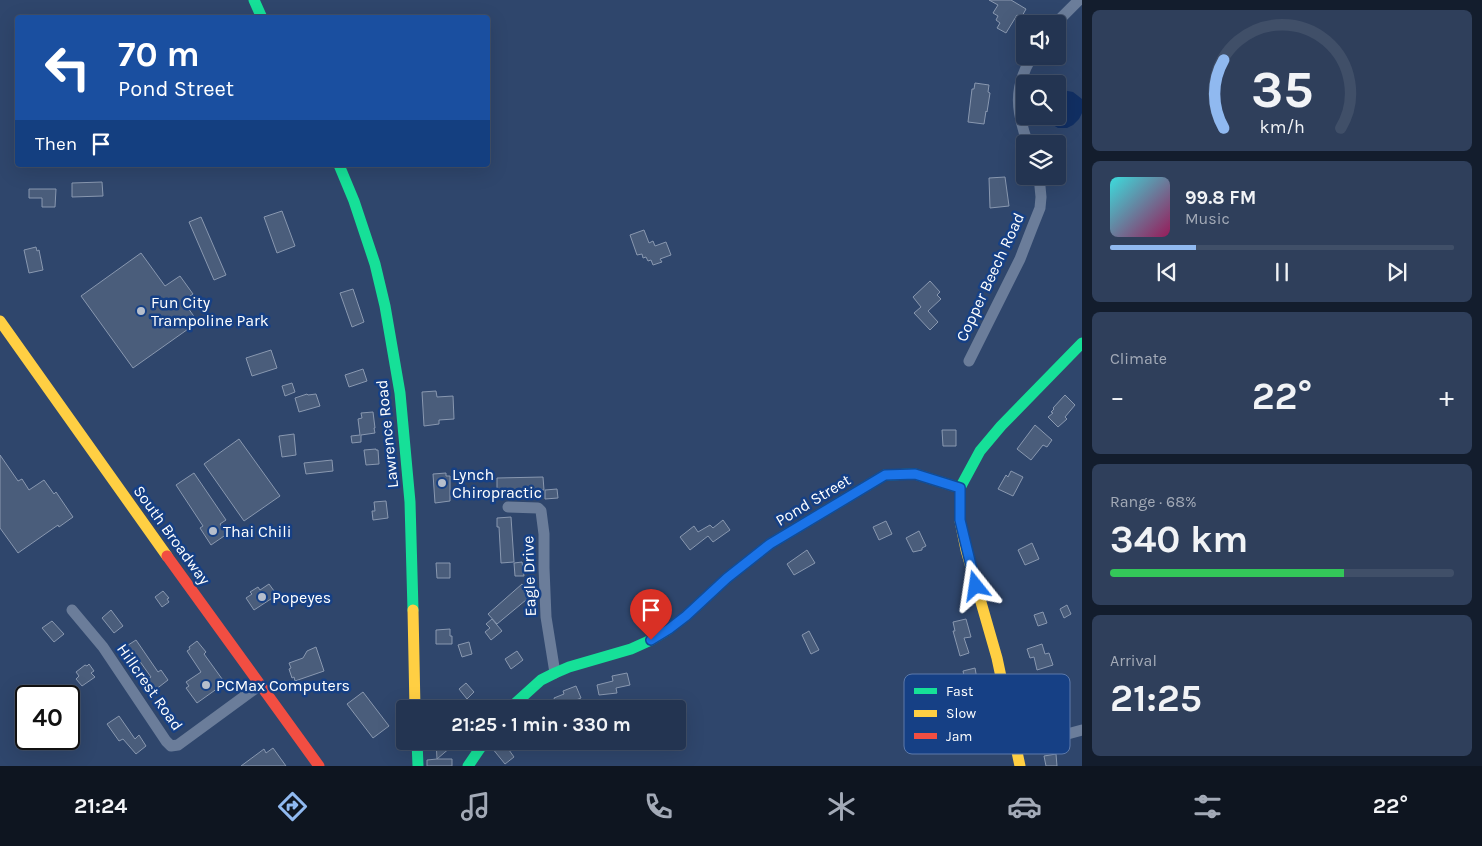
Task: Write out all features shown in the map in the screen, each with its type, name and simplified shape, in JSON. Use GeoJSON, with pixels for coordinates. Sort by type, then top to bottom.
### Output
{"type":"FeatureCollection","features":[{"type":"Feature","properties":{"kind":"street"},"geometry":{"type":"LineString","coordinates":[[254,0],[261,15]]}},
{"type":"Feature","properties":{"kind":"street"},"geometry":{"type":"LineString","coordinates":[[1064,15],[1079,0]]}},
{"type":"Feature","properties":{"kind":"street"},"geometry":{"type":"LineString","coordinates":[[1025,135],[1021,124],[1018,102],[1022,79],[1028,65]]}},
{"type":"Feature","properties":{"kind":"street","name":"Lawrence Road"},"geometry":{"type":"LineString","coordinates":[[340,167],[357,208],[375,264],[385,306],[400,393],[410,502],[415,700]]}},
{"type":"Feature","properties":{"kind":"street","name":"Copper Beech Road"},"geometry":{"type":"LineString","coordinates":[[969,361],[1020,258],[1040,208],[1040,185]]}},
{"type":"Feature","properties":{"kind":"street","name":"South Broadway"},"geometry":{"type":"LineString","coordinates":[[0,321],[121,493],[320,766]]}},
{"type":"Feature","properties":{"kind":"street"},"geometry":{"type":"LineString","coordinates":[[1000,674],[966,550],[960,520],[960,488],[980,451],[1001,426],[1082,344]]}},
{"type":"Feature","properties":{"kind":"street","name":"Pond Street"},"geometry":{"type":"LineString","coordinates":[[518,700],[541,680],[555,673],[569,667],[631,649],[669,629],[727,578],[770,544],[885,475],[915,474],[960,488]]}},
{"type":"Feature","properties":{"kind":"street","name":"Eagle Drive"},"geometry":{"type":"LineString","coordinates":[[508,507],[538,508],[541,511],[544,534],[546,616],[555,673]]}},
{"type":"Feature","properties":{"kind":"street","name":"Hillcrest Road"},"geometry":{"type":"LineString","coordinates":[[72,610],[103,647],[171,746],[178,745],[260,685]]}},
{"type":"Feature","properties":{"kind":"street"},"geometry":{"type":"LineString","coordinates":[[417,750],[418,766]]}},
{"type":"Feature","properties":{"kind":"street"},"geometry":{"type":"LineString","coordinates":[[468,766],[479,750]]}},
{"type":"Feature","properties":{"kind":"water"},"geometry":{"type":"Polygon","coordinates":[[[1066,91],[1073,92],[1082,99],[1082,113],[1073,125],[1067,128],[1058,128],[1053,125],[1066,125],[1066,91]]]}},
{"type":"Feature","properties":{"kind":"building"},"geometry":{"type":"Polygon","coordinates":[[[989,0],[1011,0],[1026,9],[1023,15],[1016,15],[1006,33],[997,28],[1000,23],[996,20],[998,16],[993,13],[998,5],[989,0]]]}},
{"type":"Feature","properties":{"kind":"building"},"geometry":{"type":"Polygon","coordinates":[[[975,83],[989,85],[988,92],[990,93],[984,124],[968,122],[972,89],[974,89],[975,83]]]}},
{"type":"Feature","properties":{"kind":"building"},"geometry":{"type":"Polygon","coordinates":[[[1005,177],[1009,206],[990,208],[989,178],[1005,177]]]}},
{"type":"Feature","properties":{"kind":"building"},"geometry":{"type":"Polygon","coordinates":[[[102,182],[103,196],[72,197],[72,183],[102,182]]]}},
{"type":"Feature","properties":{"kind":"building"},"geometry":{"type":"Polygon","coordinates":[[[29,189],[56,189],[55,207],[42,207],[42,198],[29,198],[29,189]]]}},
{"type":"Feature","properties":{"kind":"building"},"geometry":{"type":"Polygon","coordinates":[[[282,211],[295,246],[277,253],[264,217],[282,211]]]}},
{"type":"Feature","properties":{"kind":"building"},"geometry":{"type":"Polygon","coordinates":[[[201,217],[226,275],[214,280],[189,222],[201,217]]]}},
{"type":"Feature","properties":{"kind":"building"},"geometry":{"type":"Polygon","coordinates":[[[644,230],[649,243],[653,241],[655,246],[666,242],[671,255],[660,259],[662,262],[653,265],[651,260],[648,261],[646,257],[643,258],[642,254],[637,255],[630,235],[644,230]]]}},
{"type":"Feature","properties":{"kind":"building"},"geometry":{"type":"Polygon","coordinates":[[[36,247],[37,251],[39,250],[43,270],[29,273],[24,250],[36,247]]]}},
{"type":"Feature","properties":{"kind":"building","name":"Fun City Trampoline Park"},"geometry":{"type":"Polygon","coordinates":[[[141,253],[165,286],[180,276],[193,294],[183,301],[198,322],[133,368],[81,296],[141,253]]]}},
{"type":"Feature","properties":{"kind":"building"},"geometry":{"type":"Polygon","coordinates":[[[930,281],[940,292],[937,295],[941,299],[928,311],[938,322],[930,330],[914,313],[921,307],[913,297],[930,281]]]}},
{"type":"Feature","properties":{"kind":"building"},"geometry":{"type":"Polygon","coordinates":[[[353,289],[364,322],[352,327],[340,293],[353,289]]]}},
{"type":"Feature","properties":{"kind":"building"},"geometry":{"type":"Polygon","coordinates":[[[271,350],[277,368],[252,376],[246,358],[271,350]]]}},
{"type":"Feature","properties":{"kind":"building"},"geometry":{"type":"Polygon","coordinates":[[[363,369],[367,381],[349,387],[345,375],[363,369]]]}},
{"type":"Feature","properties":{"kind":"building"},"geometry":{"type":"Polygon","coordinates":[[[292,383],[295,392],[285,396],[282,386],[292,383]]]}},
{"type":"Feature","properties":{"kind":"building"},"geometry":{"type":"Polygon","coordinates":[[[436,391],[437,397],[453,396],[454,419],[439,420],[439,424],[424,426],[422,392],[436,391]]]}},
{"type":"Feature","properties":{"kind":"building"},"geometry":{"type":"Polygon","coordinates":[[[307,394],[316,394],[320,406],[299,412],[295,398],[307,394]]]}},
{"type":"Feature","properties":{"kind":"building"},"geometry":{"type":"Polygon","coordinates":[[[1065,395],[1075,405],[1065,417],[1067,419],[1058,427],[1048,417],[1053,413],[1051,412],[1053,408],[1065,395]]]}},
{"type":"Feature","properties":{"kind":"building"},"geometry":{"type":"Polygon","coordinates":[[[373,412],[375,433],[361,435],[361,442],[352,443],[351,436],[360,435],[358,419],[362,418],[361,413],[373,412]]]}},
{"type":"Feature","properties":{"kind":"building"},"geometry":{"type":"Polygon","coordinates":[[[1035,425],[1052,440],[1047,447],[1043,445],[1031,460],[1017,449],[1035,425]]]}},
{"type":"Feature","properties":{"kind":"building"},"geometry":{"type":"Polygon","coordinates":[[[942,430],[956,430],[956,446],[943,446],[942,430]]]}},
{"type":"Feature","properties":{"kind":"building"},"geometry":{"type":"Polygon","coordinates":[[[294,434],[296,455],[282,457],[279,436],[294,434]]]}},
{"type":"Feature","properties":{"kind":"building"},"geometry":{"type":"Polygon","coordinates":[[[239,439],[280,496],[244,521],[204,464],[239,439]]]}},
{"type":"Feature","properties":{"kind":"building"},"geometry":{"type":"Polygon","coordinates":[[[364,450],[378,450],[379,464],[366,465],[364,450]]]}},
{"type":"Feature","properties":{"kind":"building"},"geometry":{"type":"Polygon","coordinates":[[[0,455],[18,481],[22,479],[29,490],[44,480],[54,494],[56,492],[73,517],[59,527],[58,525],[18,553],[0,528],[0,455]]]}},
{"type":"Feature","properties":{"kind":"building"},"geometry":{"type":"Polygon","coordinates":[[[332,460],[333,471],[306,474],[304,463],[332,460]]]}},
{"type":"Feature","properties":{"kind":"building"},"geometry":{"type":"Polygon","coordinates":[[[1011,471],[1023,477],[1013,496],[998,489],[1006,475],[1008,477],[1011,471]]]}},
{"type":"Feature","properties":{"kind":"building"},"geometry":{"type":"Polygon","coordinates":[[[194,473],[226,520],[220,524],[227,534],[211,545],[200,528],[203,526],[176,485],[194,473]]]}},
{"type":"Feature","properties":{"kind":"building","name":"Lynch Chiropractic"},"geometry":{"type":"Polygon","coordinates":[[[446,473],[446,476],[450,476],[450,501],[435,503],[433,474],[446,473]]]}},
{"type":"Feature","properties":{"kind":"building"},"geometry":{"type":"Polygon","coordinates":[[[543,477],[544,490],[497,492],[497,478],[543,477]]]}},
{"type":"Feature","properties":{"kind":"building"},"geometry":{"type":"Polygon","coordinates":[[[557,489],[558,498],[545,499],[545,490],[557,489]]]}},
{"type":"Feature","properties":{"kind":"building"},"geometry":{"type":"Polygon","coordinates":[[[386,501],[388,518],[373,520],[374,502],[386,501]]]}},
{"type":"Feature","properties":{"kind":"building"},"geometry":{"type":"Polygon","coordinates":[[[511,517],[514,562],[501,563],[497,518],[511,517]]]}},
{"type":"Feature","properties":{"kind":"building"},"geometry":{"type":"Polygon","coordinates":[[[723,520],[730,530],[713,542],[708,536],[690,550],[680,537],[694,526],[698,532],[710,525],[713,528],[723,520]]]}},
{"type":"Feature","properties":{"kind":"building"},"geometry":{"type":"Polygon","coordinates":[[[886,521],[892,534],[879,540],[873,527],[886,521]]]}},
{"type":"Feature","properties":{"kind":"building"},"geometry":{"type":"Polygon","coordinates":[[[919,531],[926,546],[922,550],[913,552],[906,538],[919,531]]]}},
{"type":"Feature","properties":{"kind":"building"},"geometry":{"type":"Polygon","coordinates":[[[1032,543],[1039,559],[1025,565],[1018,550],[1032,543]]]}},
{"type":"Feature","properties":{"kind":"building"},"geometry":{"type":"Polygon","coordinates":[[[807,550],[815,563],[794,575],[787,564],[807,550]]]}},
{"type":"Feature","properties":{"kind":"building"},"geometry":{"type":"Polygon","coordinates":[[[522,562],[524,576],[515,576],[514,563],[522,562]]]}},
{"type":"Feature","properties":{"kind":"building"},"geometry":{"type":"Polygon","coordinates":[[[436,563],[450,563],[450,578],[437,578],[436,563]]]}},
{"type":"Feature","properties":{"kind":"building","name":"Popeyes"},"geometry":{"type":"Polygon","coordinates":[[[269,584],[277,595],[254,610],[246,598],[252,594],[250,592],[258,587],[260,590],[269,584]]]}},
{"type":"Feature","properties":{"kind":"building"},"geometry":{"type":"Polygon","coordinates":[[[522,584],[532,595],[497,624],[488,614],[522,584]]]}},
{"type":"Feature","properties":{"kind":"building"},"geometry":{"type":"Polygon","coordinates":[[[163,591],[169,598],[167,599],[169,602],[162,607],[155,597],[163,591]]]}},
{"type":"Feature","properties":{"kind":"building"},"geometry":{"type":"Polygon","coordinates":[[[1067,605],[1071,614],[1064,618],[1060,609],[1067,605]]]}},
{"type":"Feature","properties":{"kind":"building"},"geometry":{"type":"Polygon","coordinates":[[[111,610],[123,626],[114,633],[102,618],[111,610]]]}},
{"type":"Feature","properties":{"kind":"building"},"geometry":{"type":"Polygon","coordinates":[[[1043,612],[1047,623],[1038,626],[1034,615],[1043,612]]]}},
{"type":"Feature","properties":{"kind":"building"},"geometry":{"type":"Polygon","coordinates":[[[492,619],[502,631],[491,640],[485,632],[490,628],[486,624],[492,619]]]}},
{"type":"Feature","properties":{"kind":"building"},"geometry":{"type":"Polygon","coordinates":[[[966,619],[971,637],[964,638],[969,653],[960,656],[953,631],[955,631],[953,622],[966,619]]]}},
{"type":"Feature","properties":{"kind":"building"},"geometry":{"type":"Polygon","coordinates":[[[52,621],[64,634],[54,642],[42,628],[52,621]]]}},
{"type":"Feature","properties":{"kind":"building"},"geometry":{"type":"Polygon","coordinates":[[[450,629],[452,644],[436,644],[436,630],[450,629]]]}},
{"type":"Feature","properties":{"kind":"building"},"geometry":{"type":"Polygon","coordinates":[[[809,631],[819,650],[811,654],[802,635],[809,631]]]}},
{"type":"Feature","properties":{"kind":"building"},"geometry":{"type":"Polygon","coordinates":[[[136,640],[158,672],[161,670],[168,680],[155,690],[147,680],[151,677],[136,656],[132,658],[125,647],[136,640]]]}},
{"type":"Feature","properties":{"kind":"building","name":"PCMax Computers"},"geometry":{"type":"Polygon","coordinates":[[[197,641],[225,683],[197,703],[186,688],[189,686],[186,682],[201,672],[187,651],[197,641]]]}},
{"type":"Feature","properties":{"kind":"building"},"geometry":{"type":"Polygon","coordinates":[[[469,642],[472,654],[462,657],[458,645],[469,642]]]}},
{"type":"Feature","properties":{"kind":"building"},"geometry":{"type":"Polygon","coordinates":[[[1042,644],[1045,654],[1049,653],[1053,665],[1037,670],[1034,657],[1030,658],[1027,649],[1042,644]]]}},
{"type":"Feature","properties":{"kind":"building"},"geometry":{"type":"Polygon","coordinates":[[[316,647],[324,671],[295,681],[289,669],[291,668],[289,663],[303,658],[307,651],[316,647]]]}},
{"type":"Feature","properties":{"kind":"building"},"geometry":{"type":"Polygon","coordinates":[[[517,651],[523,660],[511,669],[505,659],[517,651]]]}},
{"type":"Feature","properties":{"kind":"building"},"geometry":{"type":"Polygon","coordinates":[[[89,664],[94,671],[91,673],[95,677],[82,686],[76,679],[79,676],[76,672],[89,664]]]}},
{"type":"Feature","properties":{"kind":"building"},"geometry":{"type":"Polygon","coordinates":[[[975,668],[976,674],[964,674],[963,671],[975,668]]]}},
{"type":"Feature","properties":{"kind":"building"},"geometry":{"type":"Polygon","coordinates":[[[627,673],[630,685],[616,688],[617,693],[599,695],[597,685],[613,681],[612,676],[627,673]]]}},
{"type":"Feature","properties":{"kind":"building"},"geometry":{"type":"Polygon","coordinates":[[[466,683],[474,692],[467,699],[459,689],[466,683]]]}},
{"type":"Feature","properties":{"kind":"building"},"geometry":{"type":"Polygon","coordinates":[[[576,686],[581,698],[576,700],[555,700],[554,698],[564,694],[563,691],[576,686]]]}},
{"type":"Feature","properties":{"kind":"building"},"geometry":{"type":"Polygon","coordinates":[[[363,692],[389,726],[373,738],[347,704],[363,692]]]}},
{"type":"Feature","properties":{"kind":"building"},"geometry":{"type":"Polygon","coordinates":[[[119,716],[135,739],[139,735],[146,746],[136,754],[123,739],[119,741],[107,724],[119,716]]]}},
{"type":"Feature","properties":{"kind":"building"},"geometry":{"type":"Polygon","coordinates":[[[273,748],[286,766],[241,766],[264,749],[266,753],[273,748]]]}},
{"type":"Feature","properties":{"kind":"building"},"geometry":{"type":"Polygon","coordinates":[[[436,750],[448,750],[437,759],[436,750]]]}},
{"type":"Feature","properties":{"kind":"building"},"geometry":{"type":"Polygon","coordinates":[[[494,750],[509,750],[514,757],[505,764],[494,750]]]}},
{"type":"Feature","properties":{"kind":"building"},"geometry":{"type":"Polygon","coordinates":[[[1056,754],[1057,766],[1046,766],[1044,756],[1056,754]]]}},
{"type":"Feature","properties":{"kind":"building"},"geometry":{"type":"Polygon","coordinates":[[[452,759],[452,766],[427,766],[427,760],[452,759]]]}},
{"type":"Feature","properties":{"kind":"traffic: fast"},"geometry":{"type":"LineString","coordinates":[[254,0],[261,15]]}},
{"type":"Feature","properties":{"kind":"traffic: fast"},"geometry":{"type":"LineString","coordinates":[[340,167],[354,201],[375,264],[385,306],[400,393],[410,502],[413,610]]}},
{"type":"Feature","properties":{"kind":"traffic: fast"},"geometry":{"type":"LineString","coordinates":[[960,491],[980,451],[1001,426],[1082,343]]}},
{"type":"Feature","properties":{"kind":"traffic: fast"},"geometry":{"type":"LineString","coordinates":[[519,700],[541,680],[555,673],[569,667],[631,649],[669,629],[727,578],[770,544],[885,475],[915,474],[960,488]]}},
{"type":"Feature","properties":{"kind":"traffic: fast"},"geometry":{"type":"LineString","coordinates":[[417,750],[418,766]]}},
{"type":"Feature","properties":{"kind":"traffic: fast"},"geometry":{"type":"LineString","coordinates":[[468,766],[479,750]]}},
{"type":"Feature","properties":{"kind":"traffic: slow"},"geometry":{"type":"LineString","coordinates":[[0,321],[167,556]]}},
{"type":"Feature","properties":{"kind":"traffic: slow"},"geometry":{"type":"LineString","coordinates":[[960,491],[960,521],[966,550],[1000,674]]}},
{"type":"Feature","properties":{"kind":"traffic: slow"},"geometry":{"type":"LineString","coordinates":[[413,610],[415,700]]}},
{"type":"Feature","properties":{"kind":"traffic: slow"},"geometry":{"type":"LineString","coordinates":[[1017,754],[1020,766]]}},
{"type":"Feature","properties":{"kind":"traffic: jam"},"geometry":{"type":"LineString","coordinates":[[167,556],[319,766]]}},
{"type":"Feature","properties":{"kind":"place","name":"Fun City Trampoline Park"},"geometry":{"type":"Point","coordinates":[141,311]}},
{"type":"Feature","properties":{"kind":"place","name":"Lynch Chiropractic"},"geometry":{"type":"Point","coordinates":[442,483]}},
{"type":"Feature","properties":{"kind":"place","name":"Thai Chili"},"geometry":{"type":"Point","coordinates":[213,531]}},
{"type":"Feature","properties":{"kind":"place","name":"Popeyes"},"geometry":{"type":"Point","coordinates":[262,597]}},
{"type":"Feature","properties":{"kind":"place","name":"PCMax Computers"},"geometry":{"type":"Point","coordinates":[206,685]}},
{"type":"Feature","properties":{"kind":"route"},"geometry":{"type":"LineString","coordinates":[[651,640],[686,616],[727,578],[770,544],[885,475],[915,474],[960,488],[960,520],[976,586]]}}]}
